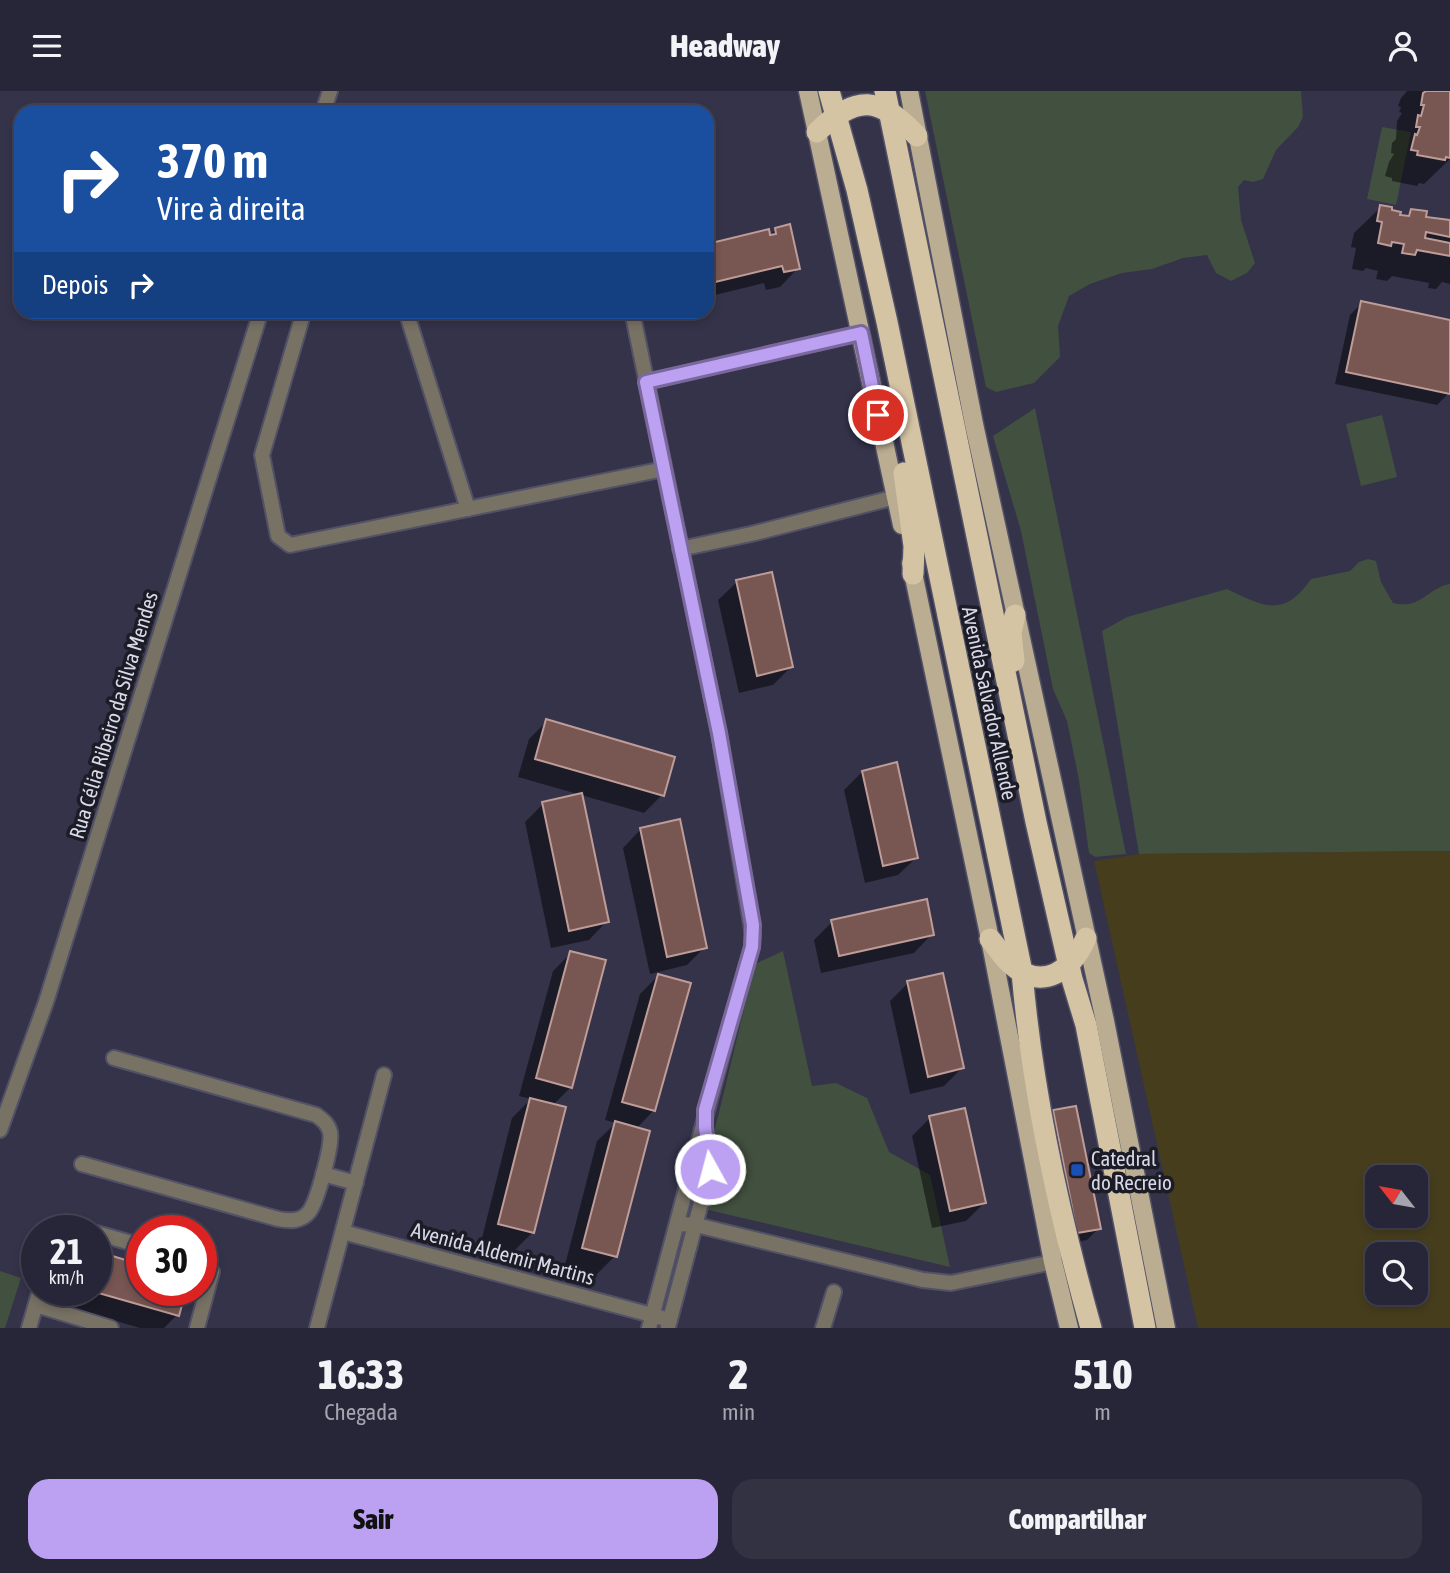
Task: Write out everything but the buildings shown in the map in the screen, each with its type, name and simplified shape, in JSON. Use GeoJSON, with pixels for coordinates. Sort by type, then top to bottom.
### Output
{"type":"FeatureCollection","features":[{"type":"Feature","properties":{"kind":"highway","name":"Avenida Salvador Allende"},"geometry":{"type":"LineString","coordinates":[[829,91],[857,190],[887,322],[1021,972],[1026,1021],[1058,1195],[1091,1328]]}},
{"type":"Feature","properties":{"kind":"highway","name":"Avenida Salvador Allende"},"geometry":{"type":"LineString","coordinates":[[886,91],[1036,822],[1069,965],[1086,1025],[1145,1328]]}},
{"type":"Feature","properties":{"kind":"highway"},"geometry":{"type":"LineString","coordinates":[[817,132],[845,109],[864,104],[889,112],[917,135]]}},
{"type":"Feature","properties":{"kind":"highway"},"geometry":{"type":"LineString","coordinates":[[887,322],[884,339],[915,546],[913,574]]}},
{"type":"Feature","properties":{"kind":"highway"},"geometry":{"type":"LineString","coordinates":[[1015,615],[1012,645],[1038,799],[1036,822]]}},
{"type":"Feature","properties":{"kind":"highway"},"geometry":{"type":"LineString","coordinates":[[990,939],[1010,964],[1021,972],[1038,978],[1048,977],[1069,965],[1081,951],[1086,938]]}},
{"type":"Feature","properties":{"kind":"main road"},"geometry":{"type":"LineString","coordinates":[[808,91],[913,574],[990,939],[1053,1262],[1069,1328]]}},
{"type":"Feature","properties":{"kind":"main road","name":"Avenida Salvador Allende"},"geometry":{"type":"LineString","coordinates":[[908,91],[974,424],[1105,1021],[1166,1328]]}},
{"type":"Feature","properties":{"kind":"street","name":"Rua Célia Ribeiro da Silva Mendes"},"geometry":{"type":"LineString","coordinates":[[0,1130],[46,1002],[259,319]]}},
{"type":"Feature","properties":{"kind":"street"},"geometry":{"type":"LineString","coordinates":[[302,319],[262,455],[278,536],[290,545],[664,469]]}},
{"type":"Feature","properties":{"kind":"street"},"geometry":{"type":"LineString","coordinates":[[409,319],[468,509]]}},
{"type":"Feature","properties":{"kind":"street"},"geometry":{"type":"LineString","coordinates":[[634,319],[719,733],[753,925],[752,947],[705,1110],[651,1322]]}},
{"type":"Feature","properties":{"kind":"street"},"geometry":{"type":"LineString","coordinates":[[646,382],[861,333]]}},
{"type":"Feature","properties":{"kind":"street"},"geometry":{"type":"LineString","coordinates":[[680,549],[896,497]]}},
{"type":"Feature","properties":{"kind":"street"},"geometry":{"type":"LineString","coordinates":[[82,1164],[291,1221],[309,1213],[323,1174],[331,1136],[324,1121],[316,1115],[114,1058]]}},
{"type":"Feature","properties":{"kind":"street"},"geometry":{"type":"LineString","coordinates":[[317,1328],[384,1075]]}},
{"type":"Feature","properties":{"kind":"street","name":"Avenida Aldemir Martins"},"geometry":{"type":"LineString","coordinates":[[343,1232],[651,1322],[669,1324],[710,1169],[705,1110]]}},
{"type":"Feature","properties":{"kind":"street"},"geometry":{"type":"LineString","coordinates":[[323,1174],[356,1183]]}},
{"type":"Feature","properties":{"kind":"street"},"geometry":{"type":"LineString","coordinates":[[678,1224],[696,1225],[923,1280],[951,1283],[1053,1262]]}},
{"type":"Feature","properties":{"kind":"street"},"geometry":{"type":"LineString","coordinates":[[823,1328],[834,1292]]}},
{"type":"Feature","properties":{"kind":"street"},"geometry":{"type":"LineString","coordinates":[[29,1328],[36,1306]]}},
{"type":"Feature","properties":{"kind":"street"},"geometry":{"type":"LineString","coordinates":[[39,1306],[111,1328]]}},
{"type":"Feature","properties":{"kind":"street"},"geometry":{"type":"LineString","coordinates":[[197,1328],[203,1306]]}},
{"type":"Feature","properties":{"kind":"green space"},"geometry":{"type":"Polygon","coordinates":[[[925,91],[1301,91],[1303,117],[1298,127],[1276,150],[1263,179],[1253,182],[1244,180],[1238,187],[1241,220],[1255,263],[1247,273],[1231,281],[1216,273],[1207,255],[1183,258],[1152,269],[1122,273],[1090,284],[1069,296],[1058,326],[1060,357],[1034,383],[996,392],[986,387],[925,91]]]}},
{"type":"Feature","properties":{"kind":"green space"},"geometry":{"type":"Polygon","coordinates":[[[1382,127],[1411,132],[1396,205],[1367,199],[1382,127]]]}},
{"type":"Feature","properties":{"kind":"green space"},"geometry":{"type":"Polygon","coordinates":[[[1035,408],[1126,854],[1095,857],[1089,853],[1079,780],[1067,721],[1053,689],[1021,531],[993,436],[1035,408]]]}},
{"type":"Feature","properties":{"kind":"green space"},"geometry":{"type":"Polygon","coordinates":[[[1382,415],[1397,477],[1361,486],[1346,424],[1382,415]]]}},
{"type":"Feature","properties":{"kind":"green space"},"geometry":{"type":"Polygon","coordinates":[[[1368,559],[1376,561],[1381,582],[1393,603],[1410,604],[1450,584],[1450,851],[1139,854],[1102,631],[1127,617],[1227,589],[1263,604],[1282,604],[1292,600],[1311,579],[1350,571],[1359,562],[1368,559]]]}},
{"type":"Feature","properties":{"kind":"green space"},"geometry":{"type":"Polygon","coordinates":[[[783,951],[812,1086],[836,1083],[867,1098],[889,1152],[930,1175],[950,1267],[696,1207],[755,964],[783,951]]]}},
{"type":"Feature","properties":{"kind":"green space"},"geometry":{"type":"Polygon","coordinates":[[[0,1271],[21,1278],[5,1328],[0,1328],[0,1271]]]}},
{"type":"Feature","properties":{"kind":"sand"},"geometry":{"type":"Polygon","coordinates":[[[1450,851],[1450,1328],[1198,1328],[1094,861],[1139,854],[1450,851]]]}},
{"type":"Feature","properties":{"kind":"place","name":"Catedral do Recreio"},"geometry":{"type":"Point","coordinates":[1077,1170]}},
{"type":"Feature","properties":{"kind":"route"},"geometry":{"type":"LineString","coordinates":[[710,1169],[705,1110],[752,947],[753,925],[719,733],[646,382],[861,333],[878,415]]}}]}
